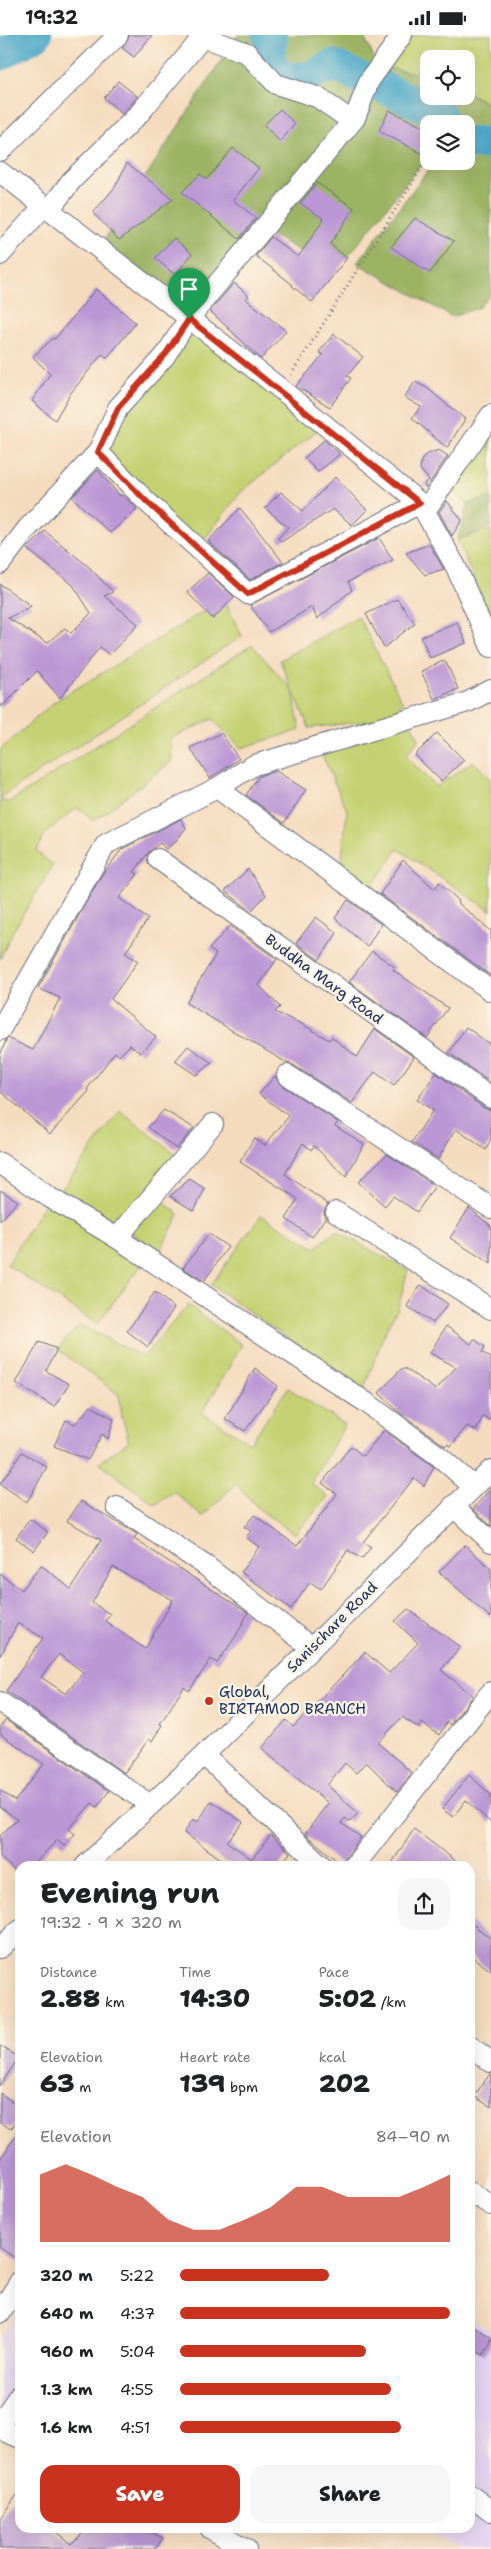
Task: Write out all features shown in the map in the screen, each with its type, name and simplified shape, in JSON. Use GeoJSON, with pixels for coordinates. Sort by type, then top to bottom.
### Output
{"type":"FeatureCollection","features":[{"type":"Feature","properties":{"kind":"street"},"geometry":{"type":"LineString","coordinates":[[0,151],[118,35]]}},
{"type":"Feature","properties":{"kind":"street"},"geometry":{"type":"LineString","coordinates":[[0,564],[27,529],[98,452],[118,408],[165,355],[189,319],[352,121],[368,81],[402,35]]}},
{"type":"Feature","properties":{"kind":"street"},"geometry":{"type":"LineString","coordinates":[[0,255],[72,179],[138,115],[200,36],[247,53],[276,85],[317,97],[352,121]]}},
{"type":"Feature","properties":{"kind":"street"},"geometry":{"type":"LineString","coordinates":[[0,172],[282,390],[422,507],[456,567],[491,647]]}},
{"type":"Feature","properties":{"kind":"street"},"geometry":{"type":"LineString","coordinates":[[98,452],[146,501],[248,594],[422,507],[491,415]]}},
{"type":"Feature","properties":{"kind":"street"},"geometry":{"type":"LineString","coordinates":[[0,1030],[106,845],[217,788],[254,765],[468,702],[491,690]]}},
{"type":"Feature","properties":{"kind":"street"},"geometry":{"type":"LineString","coordinates":[[217,788],[491,991]]}},
{"type":"Feature","properties":{"kind":"street","name":"Buddha Marg Road"},"geometry":{"type":"LineString","coordinates":[[158,859],[491,1098]]}},
{"type":"Feature","properties":{"kind":"street"},"geometry":{"type":"LineString","coordinates":[[288,1075],[491,1209]]}},
{"type":"Feature","properties":{"kind":"street"},"geometry":{"type":"LineString","coordinates":[[118,1238],[213,1124]]}},
{"type":"Feature","properties":{"kind":"street"},"geometry":{"type":"LineString","coordinates":[[0,1163],[49,1197],[118,1238],[366,1403],[440,1457],[474,1487]]}},
{"type":"Feature","properties":{"kind":"street"},"geometry":{"type":"LineString","coordinates":[[336,1212],[491,1309]]}},
{"type":"Feature","properties":{"kind":"street","name":"Sanischare Road"},"geometry":{"type":"LineString","coordinates":[[90,1861],[149,1804],[204,1755],[491,1470]]}},
{"type":"Feature","properties":{"kind":"street"},"geometry":{"type":"LineString","coordinates":[[453,1506],[491,1542]]}},
{"type":"Feature","properties":{"kind":"street"},"geometry":{"type":"LineString","coordinates":[[117,1507],[206,1566],[312,1648]]}},
{"type":"Feature","properties":{"kind":"street"},"geometry":{"type":"LineString","coordinates":[[358,1861],[491,1692]]}},
{"type":"Feature","properties":{"kind":"street"},"geometry":{"type":"LineString","coordinates":[[0,1702],[149,1804]]}},
{"type":"Feature","properties":{"kind":"street"},"geometry":{"type":"LineString","coordinates":[[204,1755],[317,1861]]}},
{"type":"Feature","properties":{"kind":"street"},"geometry":{"type":"LineString","coordinates":[[0,1948],[15,1934]]}},
{"type":"Feature","properties":{"kind":"street"},"geometry":{"type":"LineString","coordinates":[[475,2050],[491,2062]]}},
{"type":"Feature","properties":{"kind":"street"},"geometry":{"type":"LineString","coordinates":[[475,2195],[491,2205]]}},
{"type":"Feature","properties":{"kind":"street"},"geometry":{"type":"LineString","coordinates":[[0,2313],[15,2289]]}},
{"type":"Feature","properties":{"kind":"street"},"geometry":{"type":"LineString","coordinates":[[0,2423],[15,2401]]}},
{"type":"Feature","properties":{"kind":"street"},"geometry":{"type":"LineString","coordinates":[[0,2429],[15,2436]]}},
{"type":"Feature","properties":{"kind":"street"},"geometry":{"type":"LineString","coordinates":[[218,2533],[246,2549]]}},
{"type":"Feature","properties":{"kind":"path"},"geometry":{"type":"LineString","coordinates":[[282,390],[420,170]]}},
{"type":"Feature","properties":{"kind":"shaded area"},"geometry":{"type":"Polygon","coordinates":[[[15,2318],[15,2426],[0,2419],[0,2337],[15,2318]]]}},
{"type":"Feature","properties":{"kind":"shaded area"},"geometry":{"type":"Polygon","coordinates":[[[475,2321],[491,2331],[491,2549],[457,2549],[431,2533],[475,2533],[475,2321]]]}},
{"type":"Feature","properties":{"kind":"green space"},"geometry":{"type":"Polygon","coordinates":[[[238,35],[363,35],[378,66],[420,74],[420,105],[475,105],[475,96],[491,106],[491,294],[478,308],[452,317],[357,263],[428,170],[475,170],[475,115],[420,115],[420,165],[347,258],[316,231],[302,252],[262,230],[189,318],[98,249],[238,35]]]}},
{"type":"Feature","properties":{"kind":"green space"},"geometry":{"type":"Polygon","coordinates":[[[402,35],[491,35],[491,106],[475,96],[475,50],[420,50],[420,74],[378,66],[402,35]]]}},
{"type":"Feature","properties":{"kind":"green space"},"geometry":{"type":"Polygon","coordinates":[[[189,318],[324,425],[241,492],[197,549],[98,452],[189,318]]]}},
{"type":"Feature","properties":{"kind":"green space"},"geometry":{"type":"Polygon","coordinates":[[[491,416],[491,497],[468,504],[444,483],[491,416]]]}},
{"type":"Feature","properties":{"kind":"green space"},"geometry":{"type":"Polygon","coordinates":[[[491,497],[491,526],[457,540],[468,504],[491,497]]]}},
{"type":"Feature","properties":{"kind":"green space"},"geometry":{"type":"Polygon","coordinates":[[[491,529],[491,619],[457,540],[491,529]]]}},
{"type":"Feature","properties":{"kind":"green space"},"geometry":{"type":"Polygon","coordinates":[[[224,599],[242,636],[0,798],[0,750],[54,702],[224,599]]]}},
{"type":"Feature","properties":{"kind":"green space"},"geometry":{"type":"Polygon","coordinates":[[[358,616],[403,703],[388,717],[405,713],[419,739],[406,756],[436,787],[473,761],[491,780],[491,911],[398,849],[370,890],[341,867],[347,810],[314,737],[377,720],[309,728],[293,691],[300,730],[241,748],[212,719],[171,739],[172,761],[94,821],[77,808],[46,833],[36,851],[53,865],[12,933],[0,959],[0,798],[8,803],[252,645],[292,690],[280,660],[358,616]]]}},
{"type":"Feature","properties":{"kind":"green space"},"geometry":{"type":"Polygon","coordinates":[[[120,1111],[186,1162],[153,1194],[179,1214],[160,1251],[62,1189],[120,1111]]]}},
{"type":"Feature","properties":{"kind":"green space"},"geometry":{"type":"Polygon","coordinates":[[[49,1197],[146,1259],[97,1324],[7,1265],[49,1197]]]}},
{"type":"Feature","properties":{"kind":"green space"},"geometry":{"type":"Polygon","coordinates":[[[261,1215],[315,1248],[336,1231],[408,1270],[398,1308],[385,1332],[363,1391],[211,1285],[261,1215]]]}},
{"type":"Feature","properties":{"kind":"green space"},"geometry":{"type":"Polygon","coordinates":[[[188,1305],[242,1345],[202,1413],[250,1443],[288,1388],[345,1425],[311,1483],[328,1497],[295,1534],[260,1510],[236,1484],[202,1517],[175,1492],[155,1505],[99,1463],[129,1441],[122,1417],[119,1395],[57,1349],[80,1325],[143,1357],[188,1305]]]}},
{"type":"Feature","properties":{"kind":"building"},"geometry":{"type":"Polygon","coordinates":[[[130,35],[152,35],[134,57],[122,48],[130,35]]]}},
{"type":"Feature","properties":{"kind":"building"},"geometry":{"type":"Polygon","coordinates":[[[118,81],[138,97],[122,114],[104,98],[118,81]]]}},
{"type":"Feature","properties":{"kind":"building"},"geometry":{"type":"Polygon","coordinates":[[[280,109],[295,124],[280,142],[264,125],[280,109]]]}},
{"type":"Feature","properties":{"kind":"building"},"geometry":{"type":"Polygon","coordinates":[[[389,110],[420,126],[420,152],[379,131],[389,110]]]}},
{"type":"Feature","properties":{"kind":"building"},"geometry":{"type":"Polygon","coordinates":[[[233,148],[259,168],[233,200],[256,218],[239,239],[182,192],[200,174],[207,179],[233,148]]]}},
{"type":"Feature","properties":{"kind":"building"},"geometry":{"type":"Polygon","coordinates":[[[127,163],[173,199],[119,240],[93,213],[115,187],[127,163]]]}},
{"type":"Feature","properties":{"kind":"building"},"geometry":{"type":"Polygon","coordinates":[[[317,183],[354,208],[330,244],[347,258],[312,302],[256,256],[271,237],[298,257],[324,219],[300,203],[317,183]]]}},
{"type":"Feature","properties":{"kind":"building"},"geometry":{"type":"Polygon","coordinates":[[[415,218],[454,241],[430,273],[391,247],[415,218]]]}},
{"type":"Feature","properties":{"kind":"building"},"geometry":{"type":"Polygon","coordinates":[[[174,238],[192,254],[175,275],[155,258],[174,238]]]}},
{"type":"Feature","properties":{"kind":"building"},"geometry":{"type":"Polygon","coordinates":[[[234,283],[249,296],[246,299],[286,331],[261,359],[210,311],[234,283]]]}},
{"type":"Feature","properties":{"kind":"building"},"geometry":{"type":"Polygon","coordinates":[[[96,289],[136,323],[107,358],[102,354],[70,394],[55,420],[32,401],[50,374],[33,357],[53,338],[55,339],[96,289]]]}},
{"type":"Feature","properties":{"kind":"building"},"geometry":{"type":"Polygon","coordinates":[[[334,334],[363,357],[347,376],[351,378],[330,407],[296,386],[323,355],[319,352],[334,334]]]}},
{"type":"Feature","properties":{"kind":"building"},"geometry":{"type":"Polygon","coordinates":[[[415,382],[427,388],[465,419],[447,448],[412,418],[421,407],[404,397],[415,382]]]}},
{"type":"Feature","properties":{"kind":"building"},"geometry":{"type":"Polygon","coordinates":[[[324,440],[340,454],[318,472],[304,458],[324,440]]]}},
{"type":"Feature","properties":{"kind":"building"},"geometry":{"type":"Polygon","coordinates":[[[439,450],[448,456],[426,488],[424,484],[429,480],[420,469],[421,461],[425,455],[439,450]]]}},
{"type":"Feature","properties":{"kind":"building"},"geometry":{"type":"Polygon","coordinates":[[[98,470],[119,495],[124,496],[137,509],[110,533],[72,497],[98,470]]]}},
{"type":"Feature","properties":{"kind":"building"},"geometry":{"type":"Polygon","coordinates":[[[335,477],[367,510],[352,525],[333,509],[281,542],[278,538],[288,527],[265,508],[281,492],[303,511],[335,477]]]}},
{"type":"Feature","properties":{"kind":"building"},"geometry":{"type":"Polygon","coordinates":[[[447,501],[462,520],[452,536],[439,512],[447,501]]]}},
{"type":"Feature","properties":{"kind":"building"},"geometry":{"type":"Polygon","coordinates":[[[240,508],[283,562],[250,580],[208,541],[240,508]]]}},
{"type":"Feature","properties":{"kind":"building"},"geometry":{"type":"Polygon","coordinates":[[[45,531],[89,567],[113,592],[104,596],[138,624],[109,655],[100,647],[60,698],[37,671],[0,708],[0,584],[31,606],[8,618],[47,643],[65,628],[71,633],[91,613],[73,585],[27,549],[45,531]]]}},
{"type":"Feature","properties":{"kind":"building"},"geometry":{"type":"Polygon","coordinates":[[[379,538],[393,560],[348,582],[352,590],[317,619],[312,607],[269,632],[250,605],[379,538]]]}},
{"type":"Feature","properties":{"kind":"building"},"geometry":{"type":"Polygon","coordinates":[[[429,544],[444,569],[425,575],[406,553],[429,544]]]}},
{"type":"Feature","properties":{"kind":"building"},"geometry":{"type":"Polygon","coordinates":[[[208,573],[234,597],[213,619],[187,592],[208,573]]]}},
{"type":"Feature","properties":{"kind":"building"},"geometry":{"type":"Polygon","coordinates":[[[397,599],[415,623],[384,648],[366,614],[397,599]]]}},
{"type":"Feature","properties":{"kind":"building"},"geometry":{"type":"Polygon","coordinates":[[[457,622],[466,643],[430,658],[421,637],[457,622]]]}},
{"type":"Feature","properties":{"kind":"building"},"geometry":{"type":"Polygon","coordinates":[[[445,660],[458,689],[434,699],[421,671],[445,660]]]}},
{"type":"Feature","properties":{"kind":"building"},"geometry":{"type":"Polygon","coordinates":[[[221,733],[239,759],[210,778],[190,748],[221,733]]]}},
{"type":"Feature","properties":{"kind":"building"},"geometry":{"type":"Polygon","coordinates":[[[437,733],[464,760],[441,781],[415,755],[437,733]]]}},
{"type":"Feature","properties":{"kind":"building"},"geometry":{"type":"Polygon","coordinates":[[[276,771],[306,790],[284,823],[246,795],[259,776],[276,771]]]}},
{"type":"Feature","properties":{"kind":"building"},"geometry":{"type":"Polygon","coordinates":[[[181,819],[186,828],[175,842],[166,849],[160,843],[149,852],[134,872],[138,874],[119,898],[148,919],[125,953],[138,961],[111,999],[156,1037],[141,1053],[130,1045],[119,1056],[115,1052],[87,1089],[89,1091],[50,1134],[0,1091],[0,1056],[6,1040],[8,1038],[33,1050],[60,998],[38,988],[101,876],[122,849],[181,819]]]}},
{"type":"Feature","properties":{"kind":"building"},"geometry":{"type":"Polygon","coordinates":[[[403,860],[435,889],[439,882],[459,901],[458,903],[491,931],[491,976],[380,894],[403,860]]]}},
{"type":"Feature","properties":{"kind":"building"},"geometry":{"type":"Polygon","coordinates":[[[248,869],[266,895],[251,911],[225,891],[248,869]]]}},
{"type":"Feature","properties":{"kind":"building"},"geometry":{"type":"Polygon","coordinates":[[[348,900],[381,924],[367,947],[335,918],[348,900]]]}},
{"type":"Feature","properties":{"kind":"building"},"geometry":{"type":"Polygon","coordinates":[[[316,917],[337,933],[319,960],[296,943],[316,917]]]}},
{"type":"Feature","properties":{"kind":"building"},"geometry":{"type":"Polygon","coordinates":[[[230,926],[277,959],[259,985],[280,1007],[275,1012],[302,1024],[329,1040],[332,1037],[357,1057],[375,1029],[414,1057],[394,1086],[375,1072],[352,1103],[293,1065],[186,1003],[216,954],[209,949],[230,926]]]}},
{"type":"Feature","properties":{"kind":"building"},"geometry":{"type":"Polygon","coordinates":[[[372,951],[395,967],[393,970],[448,1008],[427,1038],[349,982],[372,951]]]}},
{"type":"Feature","properties":{"kind":"building"},"geometry":{"type":"Polygon","coordinates":[[[466,1027],[491,1045],[491,1083],[449,1053],[466,1027]]]}},
{"type":"Feature","properties":{"kind":"building"},"geometry":{"type":"Polygon","coordinates":[[[188,1046],[212,1063],[196,1075],[175,1061],[188,1046]]]}},
{"type":"Feature","properties":{"kind":"building"},"geometry":{"type":"Polygon","coordinates":[[[436,1073],[484,1108],[491,1110],[491,1139],[486,1150],[456,1129],[438,1159],[412,1142],[433,1110],[417,1100],[436,1073]]]}},
{"type":"Feature","properties":{"kind":"building"},"geometry":{"type":"Polygon","coordinates":[[[275,1076],[281,1085],[338,1122],[335,1126],[364,1144],[346,1177],[314,1146],[311,1150],[303,1143],[285,1174],[328,1204],[324,1211],[325,1218],[312,1237],[286,1219],[298,1199],[240,1162],[254,1138],[265,1145],[289,1116],[259,1094],[275,1076]]]}},
{"type":"Feature","properties":{"kind":"building"},"geometry":{"type":"Polygon","coordinates":[[[164,1110],[194,1128],[176,1149],[148,1127],[164,1110]]]}},
{"type":"Feature","properties":{"kind":"building"},"geometry":{"type":"Polygon","coordinates":[[[387,1154],[435,1186],[417,1212],[393,1196],[385,1206],[358,1182],[387,1154]]]}},
{"type":"Feature","properties":{"kind":"building"},"geometry":{"type":"Polygon","coordinates":[[[190,1179],[205,1189],[194,1211],[170,1196],[190,1179]]]}},
{"type":"Feature","properties":{"kind":"building"},"geometry":{"type":"Polygon","coordinates":[[[0,1190],[18,1201],[0,1221],[0,1190]]]}},
{"type":"Feature","properties":{"kind":"building"},"geometry":{"type":"Polygon","coordinates":[[[469,1208],[491,1226],[491,1264],[450,1238],[469,1208]]]}},
{"type":"Feature","properties":{"kind":"building"},"geometry":{"type":"Polygon","coordinates":[[[209,1234],[228,1247],[204,1281],[183,1268],[209,1234]]]}},
{"type":"Feature","properties":{"kind":"building"},"geometry":{"type":"Polygon","coordinates":[[[421,1285],[448,1304],[433,1323],[407,1306],[421,1285]]]}},
{"type":"Feature","properties":{"kind":"building"},"geometry":{"type":"Polygon","coordinates":[[[155,1292],[174,1308],[148,1347],[127,1331],[155,1292]]]}},
{"type":"Feature","properties":{"kind":"building"},"geometry":{"type":"Polygon","coordinates":[[[446,1326],[471,1344],[474,1339],[485,1347],[482,1352],[491,1358],[491,1421],[483,1416],[476,1431],[467,1426],[451,1446],[447,1444],[445,1446],[399,1412],[379,1393],[401,1369],[406,1369],[436,1390],[456,1367],[430,1353],[446,1326]]]}},
{"type":"Feature","properties":{"kind":"building"},"geometry":{"type":"Polygon","coordinates":[[[39,1342],[57,1349],[46,1371],[69,1384],[54,1407],[16,1383],[39,1342]]]}},
{"type":"Feature","properties":{"kind":"building"},"geometry":{"type":"Polygon","coordinates":[[[255,1368],[278,1386],[245,1431],[225,1419],[255,1368]]]}},
{"type":"Feature","properties":{"kind":"building"},"geometry":{"type":"Polygon","coordinates":[[[91,1406],[114,1419],[108,1439],[102,1434],[88,1460],[54,1446],[66,1420],[75,1424],[91,1406]]]}},
{"type":"Feature","properties":{"kind":"building"},"geometry":{"type":"Polygon","coordinates":[[[384,1430],[434,1467],[424,1486],[414,1478],[363,1542],[371,1547],[362,1559],[348,1550],[321,1589],[310,1582],[291,1609],[241,1572],[259,1547],[246,1537],[251,1531],[244,1527],[254,1515],[297,1546],[337,1494],[322,1483],[351,1446],[363,1456],[384,1430]]]}},
{"type":"Feature","properties":{"kind":"building"},"geometry":{"type":"Polygon","coordinates":[[[22,1452],[47,1467],[27,1502],[0,1484],[22,1452]]]}},
{"type":"Feature","properties":{"kind":"building"},"geometry":{"type":"Polygon","coordinates":[[[491,1488],[491,1526],[473,1509],[491,1488]]]}},
{"type":"Feature","properties":{"kind":"building"},"geometry":{"type":"Polygon","coordinates":[[[81,1501],[137,1534],[134,1539],[248,1613],[236,1636],[217,1663],[211,1659],[189,1691],[184,1687],[160,1724],[162,1725],[152,1741],[149,1739],[124,1773],[6,1691],[43,1638],[18,1623],[0,1656],[0,1574],[22,1590],[41,1565],[71,1589],[101,1540],[67,1521],[81,1501]],[[113,1567],[92,1603],[110,1614],[105,1621],[145,1649],[173,1600],[113,1567]],[[59,1654],[41,1677],[66,1694],[83,1672],[59,1654]]]}},
{"type":"Feature","properties":{"kind":"building"},"geometry":{"type":"Polygon","coordinates":[[[30,1519],[48,1532],[34,1551],[16,1538],[30,1519]]]}},
{"type":"Feature","properties":{"kind":"building"},"geometry":{"type":"Polygon","coordinates":[[[465,1545],[491,1569],[491,1618],[439,1572],[465,1545]]]}},
{"type":"Feature","properties":{"kind":"building"},"geometry":{"type":"Polygon","coordinates":[[[408,1609],[460,1647],[441,1670],[473,1696],[450,1725],[447,1722],[439,1735],[422,1723],[419,1728],[402,1717],[378,1743],[412,1773],[397,1792],[366,1762],[356,1773],[345,1763],[327,1785],[358,1813],[350,1822],[345,1818],[341,1823],[361,1837],[344,1861],[337,1861],[305,1834],[328,1803],[262,1748],[286,1720],[293,1727],[365,1652],[389,1673],[418,1643],[395,1621],[408,1609]]]}},
{"type":"Feature","properties":{"kind":"building"},"geometry":{"type":"Polygon","coordinates":[[[6,1720],[109,1791],[97,1807],[92,1803],[69,1829],[75,1834],[64,1846],[57,1840],[37,1861],[15,1861],[15,1871],[0,1857],[0,1836],[17,1819],[0,1807],[0,1790],[15,1801],[44,1764],[0,1734],[0,1727],[6,1720]]]}},
{"type":"Feature","properties":{"kind":"building"},"geometry":{"type":"Polygon","coordinates":[[[469,1775],[491,1795],[491,1823],[466,1800],[453,1817],[442,1809],[469,1775]]]}},
{"type":"Feature","properties":{"kind":"building"},"geometry":{"type":"Polygon","coordinates":[[[211,1801],[243,1822],[227,1842],[252,1859],[271,1835],[290,1853],[283,1861],[224,1861],[184,1833],[193,1819],[198,1822],[211,1801]]]}},
{"type":"Feature","properties":{"kind":"building"},"geometry":{"type":"Polygon","coordinates":[[[414,1829],[456,1861],[393,1861],[414,1829]]]}},
{"type":"Feature","properties":{"kind":"building"},"geometry":{"type":"Polygon","coordinates":[[[475,1926],[491,1939],[491,1971],[475,1959],[475,1926]]]}},
{"type":"Feature","properties":{"kind":"building"},"geometry":{"type":"Polygon","coordinates":[[[0,2046],[15,2055],[15,2063],[0,2086],[0,2046]]]}},
{"type":"Feature","properties":{"kind":"building"},"geometry":{"type":"Polygon","coordinates":[[[491,2074],[491,2107],[475,2097],[491,2074]]]}},
{"type":"Feature","properties":{"kind":"building"},"geometry":{"type":"Polygon","coordinates":[[[0,2093],[15,2104],[15,2123],[11,2129],[0,2123],[0,2093]]]}},
{"type":"Feature","properties":{"kind":"building"},"geometry":{"type":"Polygon","coordinates":[[[15,2137],[15,2258],[0,2248],[0,2159],[15,2137]]]}},
{"type":"Feature","properties":{"kind":"building"},"geometry":{"type":"Polygon","coordinates":[[[475,2327],[491,2337],[491,2343],[483,2355],[475,2350],[475,2327]]]}},
{"type":"Feature","properties":{"kind":"building"},"geometry":{"type":"Polygon","coordinates":[[[15,2498],[15,2533],[57,2533],[71,2544],[82,2533],[152,2533],[163,2538],[155,2549],[0,2549],[0,2518],[15,2498]]]}},
{"type":"Feature","properties":{"kind":"waterway"},"geometry":{"type":"LineString","coordinates":[[0,55],[36,35]]}},
{"type":"Feature","properties":{"kind":"waterway"},"geometry":{"type":"LineString","coordinates":[[268,35],[272,39],[268,56],[281,79],[310,77],[332,65],[438,112],[440,115]]}},
{"type":"Feature","properties":{"kind":"waterway"},"geometry":{"type":"LineString","coordinates":[[475,143],[491,143]]}},
{"type":"Feature","properties":{"kind":"place","name":"Global, BIRTAMOD BRANCH"},"geometry":{"type":"Point","coordinates":[209,1701]}},
{"type":"Feature","properties":{"kind":"route"},"geometry":{"type":"LineString","coordinates":[[189,319],[282,390],[420,503],[248,594],[146,501],[98,452],[118,408],[165,355],[189,319]]}}]}
